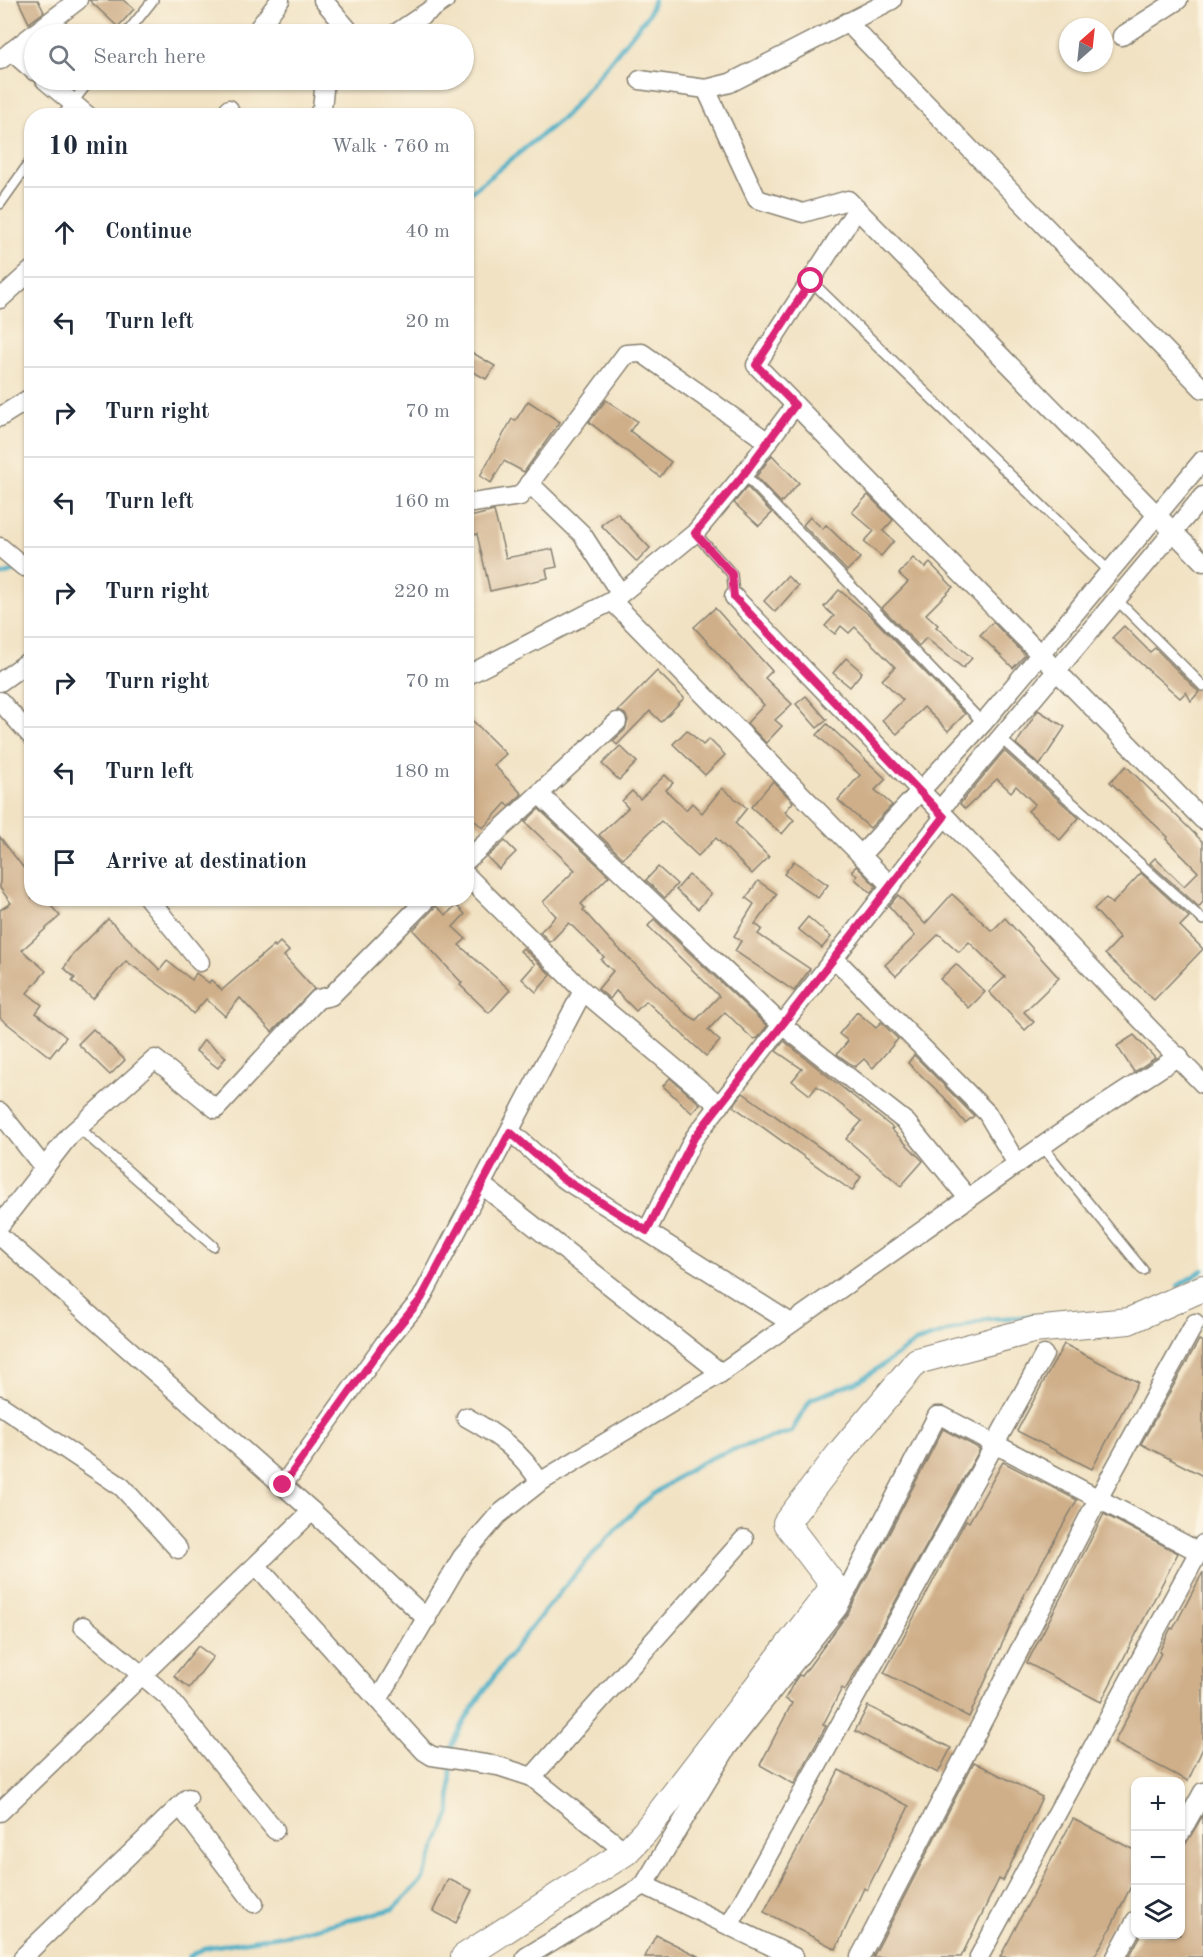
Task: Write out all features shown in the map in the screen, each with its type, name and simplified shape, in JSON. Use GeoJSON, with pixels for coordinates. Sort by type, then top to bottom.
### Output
{"type":"FeatureCollection","features":[{"type":"Feature","properties":{"kind":"street"},"geometry":{"type":"LineString","coordinates":[[47,24],[78,0]]}},
{"type":"Feature","properties":{"kind":"street"},"geometry":{"type":"LineString","coordinates":[[262,24],[280,0]]}},
{"type":"Feature","properties":{"kind":"street"},"geometry":{"type":"LineString","coordinates":[[323,0],[343,24]]}},
{"type":"Feature","properties":{"kind":"street"},"geometry":{"type":"LineString","coordinates":[[409,24],[445,0]]}},
{"type":"Feature","properties":{"kind":"street"},"geometry":{"type":"LineString","coordinates":[[640,80],[706,89],[730,83],[892,0]]}},
{"type":"Feature","properties":{"kind":"street"},"geometry":{"type":"LineString","coordinates":[[1122,36],[1178,0]]}},
{"type":"Feature","properties":{"kind":"street"},"geometry":{"type":"LineString","coordinates":[[848,22],[1203,389]]}},
{"type":"Feature","properties":{"kind":"street"},"geometry":{"type":"LineString","coordinates":[[24,41],[6,55],[24,65]]}},
{"type":"Feature","properties":{"kind":"street"},"geometry":{"type":"LineString","coordinates":[[706,89],[757,199],[803,213],[848,200],[1203,562]]}},
{"type":"Feature","properties":{"kind":"street"},"geometry":{"type":"LineString","coordinates":[[53,90],[66,108]]}},
{"type":"Feature","properties":{"kind":"street"},"geometry":{"type":"LineString","coordinates":[[323,108],[324,90]]}},
{"type":"Feature","properties":{"kind":"street"},"geometry":{"type":"LineString","coordinates":[[857,209],[756,365],[1203,819]]}},
{"type":"Feature","properties":{"kind":"street"},"geometry":{"type":"LineString","coordinates":[[0,298],[24,277]]}},
{"type":"Feature","properties":{"kind":"street"},"geometry":{"type":"LineString","coordinates":[[474,503],[519,496],[626,354],[642,353],[768,442]]}},
{"type":"Feature","properties":{"kind":"street"},"geometry":{"type":"LineString","coordinates":[[0,417],[24,402]]}},
{"type":"Feature","properties":{"kind":"street"},"geometry":{"type":"LineString","coordinates":[[474,672],[616,597],[695,533],[744,474],[795,405]]}},
{"type":"Feature","properties":{"kind":"street"},"geometry":{"type":"LineString","coordinates":[[861,855],[983,723],[1040,651],[1203,460]]}},
{"type":"Feature","properties":{"kind":"street"},"geometry":{"type":"LineString","coordinates":[[529,483],[582,534],[616,597],[891,886]]}},
{"type":"Feature","properties":{"kind":"street"},"geometry":{"type":"LineString","coordinates":[[647,1231],[694,1138],[891,886],[999,737],[1203,496]]}},
{"type":"Feature","properties":{"kind":"street"},"geometry":{"type":"LineString","coordinates":[[0,547],[24,567]]}},
{"type":"Feature","properties":{"kind":"street"},"geometry":{"type":"LineString","coordinates":[[734,597],[920,792],[1179,1056],[1203,1084]]}},
{"type":"Feature","properties":{"kind":"street"},"geometry":{"type":"LineString","coordinates":[[0,682],[24,664]]}},
{"type":"Feature","properties":{"kind":"street"},"geometry":{"type":"LineString","coordinates":[[0,701],[24,728]]}},
{"type":"Feature","properties":{"kind":"street"},"geometry":{"type":"LineString","coordinates":[[474,854],[617,722]]}},
{"type":"Feature","properties":{"kind":"street"},"geometry":{"type":"LineString","coordinates":[[539,794],[782,1025],[906,1122],[968,1198]]}},
{"type":"Feature","properties":{"kind":"street"},"geometry":{"type":"LineString","coordinates":[[474,883],[583,991],[720,1106]]}},
{"type":"Feature","properties":{"kind":"street"},"geometry":{"type":"LineString","coordinates":[[154,906],[200,962]]}},
{"type":"Feature","properties":{"kind":"street"},"geometry":{"type":"LineString","coordinates":[[0,1225],[78,1127],[155,1059],[216,1109],[318,999],[331,996],[420,906]]}},
{"type":"Feature","properties":{"kind":"street"},"geometry":{"type":"LineString","coordinates":[[834,958],[987,1113],[1017,1164]]}},
{"type":"Feature","properties":{"kind":"street"},"geometry":{"type":"LineString","coordinates":[[283,1485],[384,1344],[421,1299],[583,991]]}},
{"type":"Feature","properties":{"kind":"street"},"geometry":{"type":"LineString","coordinates":[[378,1700],[462,1557],[498,1515],[540,1482],[721,1373],[1042,1146],[1179,1056]]}},
{"type":"Feature","properties":{"kind":"street"},"geometry":{"type":"LineString","coordinates":[[0,1113],[44,1168]]}},
{"type":"Feature","properties":{"kind":"street"},"geometry":{"type":"LineString","coordinates":[[510,1132],[562,1178],[791,1323]]}},
{"type":"Feature","properties":{"kind":"street"},"geometry":{"type":"LineString","coordinates":[[482,1185],[721,1373]]}},
{"type":"Feature","properties":{"kind":"street"},"geometry":{"type":"LineString","coordinates":[[0,1236],[312,1511],[427,1619]]}},
{"type":"Feature","properties":{"kind":"street"},"geometry":{"type":"LineString","coordinates":[[464,1957],[626,1851],[645,1832],[834,1586],[786,1523],[839,1454],[917,1361],[1033,1330],[1129,1321],[1203,1288]]}},
{"type":"Feature","properties":{"kind":"street"},"geometry":{"type":"LineString","coordinates":[[860,1957],[1098,1499],[1195,1323]]}},
{"type":"Feature","properties":{"kind":"street"},"geometry":{"type":"LineString","coordinates":[[730,1924],[1044,1355]]}},
{"type":"Feature","properties":{"kind":"street"},"geometry":{"type":"LineString","coordinates":[[0,1405],[122,1487],[178,1549]]}},
{"type":"Feature","properties":{"kind":"street"},"geometry":{"type":"LineString","coordinates":[[526,1957],[644,1885],[727,1748],[838,1608],[934,1419],[942,1416],[1098,1499],[1201,1548],[979,1957]]}},
{"type":"Feature","properties":{"kind":"street"},"geometry":{"type":"LineString","coordinates":[[466,1417],[509,1443],[526,1461],[540,1482]]}},
{"type":"Feature","properties":{"kind":"street"},"geometry":{"type":"LineString","coordinates":[[0,1812],[312,1511]]}},
{"type":"Feature","properties":{"kind":"street"},"geometry":{"type":"LineString","coordinates":[[532,1777],[744,1539]]}},
{"type":"Feature","properties":{"kind":"street"},"geometry":{"type":"LineString","coordinates":[[257,1566],[424,1751],[432,1756],[498,1766],[532,1777],[626,1851]]}},
{"type":"Feature","properties":{"kind":"street"},"geometry":{"type":"LineString","coordinates":[[83,1626],[168,1697],[275,1830]]}},
{"type":"Feature","properties":{"kind":"street"},"geometry":{"type":"LineString","coordinates":[[1182,1831],[1203,1792]]}},
{"type":"Feature","properties":{"kind":"street"},"geometry":{"type":"LineString","coordinates":[[23,1957],[184,1802],[254,1903]]}},
{"type":"Feature","properties":{"kind":"street"},"geometry":{"type":"LineString","coordinates":[[644,1885],[730,1924],[794,1957]]}},
{"type":"Feature","properties":{"kind":"street"},"geometry":{"type":"LineString","coordinates":[[1116,1957],[1131,1929]]}},
{"type":"Feature","properties":{"kind":"lane"},"geometry":{"type":"LineString","coordinates":[[134,24],[153,0]]}},
{"type":"Feature","properties":{"kind":"lane"},"geometry":{"type":"LineString","coordinates":[[68,108],[82,90]]}},
{"type":"Feature","properties":{"kind":"lane"},"geometry":{"type":"LineString","coordinates":[[0,204],[24,170]]}},
{"type":"Feature","properties":{"kind":"lane"},"geometry":{"type":"LineString","coordinates":[[811,281],[1109,571]]}},
{"type":"Feature","properties":{"kind":"lane"},"geometry":{"type":"LineString","coordinates":[[744,474],[983,723]]}},
{"type":"Feature","properties":{"kind":"lane"},"geometry":{"type":"LineString","coordinates":[[695,533],[732,574],[734,597]]}},
{"type":"Feature","properties":{"kind":"lane"},"geometry":{"type":"LineString","coordinates":[[1117,600],[1203,686]]}},
{"type":"Feature","properties":{"kind":"lane"},"geometry":{"type":"LineString","coordinates":[[999,737],[1203,920]]}},
{"type":"Feature","properties":{"kind":"lane"},"geometry":{"type":"LineString","coordinates":[[78,1127],[213,1246]]}},
{"type":"Feature","properties":{"kind":"lane"},"geometry":{"type":"LineString","coordinates":[[1042,1146],[1143,1270]]}},
{"type":"Feature","properties":{"kind":"building"},"geometry":{"type":"Polygon","coordinates":[[[18,0],[38,0],[44,12],[29,23],[18,0]]]}},
{"type":"Feature","properties":{"kind":"building"},"geometry":{"type":"Polygon","coordinates":[[[89,0],[123,0],[134,9],[121,24],[115,24],[89,0]]]}},
{"type":"Feature","properties":{"kind":"building"},"geometry":{"type":"Polygon","coordinates":[[[474,354],[495,366],[486,379],[474,372],[474,354]]]}},
{"type":"Feature","properties":{"kind":"building"},"geometry":{"type":"Polygon","coordinates":[[[606,400],[637,421],[630,431],[671,462],[660,477],[589,422],[606,400]]]}},
{"type":"Feature","properties":{"kind":"building"},"geometry":{"type":"Polygon","coordinates":[[[528,401],[560,422],[524,472],[504,461],[491,483],[480,476],[512,419],[516,420],[528,401]]]}},
{"type":"Feature","properties":{"kind":"building"},"geometry":{"type":"Polygon","coordinates":[[[772,455],[799,483],[781,503],[756,477],[772,455]]]}},
{"type":"Feature","properties":{"kind":"building"},"geometry":{"type":"Polygon","coordinates":[[[747,487],[772,513],[759,526],[734,503],[747,487]]]}},
{"type":"Feature","properties":{"kind":"building"},"geometry":{"type":"Polygon","coordinates":[[[868,495],[893,520],[883,531],[894,541],[881,556],[864,542],[874,531],[852,512],[868,495]]]}},
{"type":"Feature","properties":{"kind":"building"},"geometry":{"type":"Polygon","coordinates":[[[494,511],[506,558],[553,549],[557,567],[546,569],[548,578],[490,591],[477,534],[474,535],[474,516],[494,511]]]}},
{"type":"Feature","properties":{"kind":"building"},"geometry":{"type":"Polygon","coordinates":[[[617,513],[650,548],[637,562],[601,525],[617,513]]]}},
{"type":"Feature","properties":{"kind":"building"},"geometry":{"type":"Polygon","coordinates":[[[810,517],[823,529],[826,525],[860,558],[847,571],[803,525],[810,517]]]}},
{"type":"Feature","properties":{"kind":"building"},"geometry":{"type":"Polygon","coordinates":[[[913,558],[925,568],[930,563],[953,587],[926,614],[938,625],[936,627],[972,658],[963,668],[926,638],[919,646],[882,608],[908,582],[899,574],[913,558]]]}},
{"type":"Feature","properties":{"kind":"building"},"geometry":{"type":"Polygon","coordinates":[[[787,576],[798,586],[775,612],[764,601],[787,576]]]}},
{"type":"Feature","properties":{"kind":"building"},"geometry":{"type":"Polygon","coordinates":[[[839,590],[872,617],[965,714],[948,731],[924,707],[897,734],[882,720],[903,700],[882,680],[895,667],[855,627],[849,633],[841,626],[835,634],[825,626],[834,616],[824,607],[839,590]]]}},
{"type":"Feature","properties":{"kind":"building"},"geometry":{"type":"Polygon","coordinates":[[[715,608],[772,671],[765,678],[792,704],[775,720],[782,726],[766,743],[747,723],[764,705],[694,627],[715,608]]]}},
{"type":"Feature","properties":{"kind":"building"},"geometry":{"type":"Polygon","coordinates":[[[993,622],[1025,655],[1013,668],[980,635],[993,622]]]}},
{"type":"Feature","properties":{"kind":"building"},"geometry":{"type":"Polygon","coordinates":[[[1124,626],[1150,652],[1155,648],[1199,692],[1191,701],[1186,692],[1180,698],[1112,638],[1124,626]]]}},
{"type":"Feature","properties":{"kind":"building"},"geometry":{"type":"Polygon","coordinates":[[[846,658],[862,672],[850,687],[833,673],[846,658]]]}},
{"type":"Feature","properties":{"kind":"building"},"geometry":{"type":"Polygon","coordinates":[[[657,671],[684,698],[661,722],[650,711],[617,745],[613,741],[625,730],[628,720],[625,714],[618,711],[657,671]]]}},
{"type":"Feature","properties":{"kind":"building"},"geometry":{"type":"Polygon","coordinates":[[[806,696],[827,720],[817,728],[796,704],[806,696]]]}},
{"type":"Feature","properties":{"kind":"building"},"geometry":{"type":"Polygon","coordinates":[[[1038,710],[1065,727],[1040,765],[1016,744],[1038,710]]]}},
{"type":"Feature","properties":{"kind":"building"},"geometry":{"type":"Polygon","coordinates":[[[474,722],[506,754],[494,765],[522,794],[509,806],[506,803],[483,828],[474,820],[474,722]]]}},
{"type":"Feature","properties":{"kind":"building"},"geometry":{"type":"Polygon","coordinates":[[[827,724],[886,779],[875,790],[892,805],[870,828],[838,800],[860,775],[817,735],[827,724]]]}},
{"type":"Feature","properties":{"kind":"building"},"geometry":{"type":"Polygon","coordinates":[[[687,730],[703,745],[709,739],[725,755],[705,775],[673,744],[687,730]]]}},
{"type":"Feature","properties":{"kind":"building"},"geometry":{"type":"Polygon","coordinates":[[[620,746],[637,762],[619,780],[602,764],[620,746]]]}},
{"type":"Feature","properties":{"kind":"building"},"geometry":{"type":"Polygon","coordinates":[[[1004,751],[1079,818],[1060,840],[1028,811],[1035,804],[1016,786],[1011,792],[997,779],[965,809],[960,804],[1004,751]]]}},
{"type":"Feature","properties":{"kind":"building"},"geometry":{"type":"Polygon","coordinates":[[[1126,766],[1203,842],[1203,902],[1199,907],[1150,863],[1155,858],[1184,886],[1198,872],[1166,839],[1168,837],[1110,782],[1126,766]]]}},
{"type":"Feature","properties":{"kind":"building"},"geometry":{"type":"Polygon","coordinates":[[[665,775],[673,783],[666,790],[686,810],[692,803],[702,813],[722,788],[747,808],[735,823],[769,857],[752,874],[716,838],[698,856],[661,821],[623,858],[599,835],[628,808],[622,801],[632,791],[640,799],[665,775]]]}},
{"type":"Feature","properties":{"kind":"building"},"geometry":{"type":"Polygon","coordinates":[[[773,781],[793,802],[785,812],[794,820],[782,834],[751,807],[773,781]]]}},
{"type":"Feature","properties":{"kind":"building"},"geometry":{"type":"Polygon","coordinates":[[[539,809],[609,876],[581,904],[585,908],[583,910],[610,940],[685,1013],[696,1020],[719,996],[648,926],[654,919],[767,1026],[758,1038],[753,1039],[725,1012],[708,1030],[720,1041],[706,1056],[646,1001],[636,1011],[616,991],[610,999],[598,989],[613,971],[601,960],[604,957],[569,923],[550,942],[540,932],[556,916],[543,902],[575,870],[525,822],[539,809]]]}},
{"type":"Feature","properties":{"kind":"building"},"geometry":{"type":"Polygon","coordinates":[[[0,837],[24,868],[24,906],[51,906],[60,916],[22,950],[46,971],[27,993],[42,1005],[36,1013],[66,1037],[50,1057],[0,1018],[0,910],[11,903],[0,888],[0,837]]]}},
{"type":"Feature","properties":{"kind":"building"},"geometry":{"type":"Polygon","coordinates":[[[505,841],[516,852],[499,869],[487,857],[505,841]]]}},
{"type":"Feature","properties":{"kind":"building"},"geometry":{"type":"Polygon","coordinates":[[[794,861],[828,885],[818,898],[784,874],[794,861]]]}},
{"type":"Feature","properties":{"kind":"building"},"geometry":{"type":"Polygon","coordinates":[[[856,866],[876,886],[871,893],[855,879],[857,876],[852,871],[856,866]]]}},
{"type":"Feature","properties":{"kind":"building"},"geometry":{"type":"Polygon","coordinates":[[[658,867],[677,884],[665,898],[646,880],[658,867]]]}},
{"type":"Feature","properties":{"kind":"building"},"geometry":{"type":"Polygon","coordinates":[[[1141,873],[1189,917],[1180,926],[1203,949],[1154,1000],[1105,954],[1120,938],[1094,909],[1106,898],[1112,904],[1141,873]]]}},
{"type":"Feature","properties":{"kind":"building"},"geometry":{"type":"Polygon","coordinates":[[[689,875],[711,894],[698,909],[676,890],[689,875]]]}},
{"type":"Feature","properties":{"kind":"building"},"geometry":{"type":"Polygon","coordinates":[[[758,881],[777,894],[755,924],[762,929],[758,934],[810,969],[794,991],[735,951],[741,941],[734,936],[754,904],[746,898],[758,881]]]}},
{"type":"Feature","properties":{"kind":"building"},"geometry":{"type":"Polygon","coordinates":[[[952,894],[992,931],[1005,918],[1059,978],[1024,1012],[1034,1022],[1025,1030],[989,992],[1005,977],[969,942],[959,952],[939,934],[896,976],[885,965],[915,936],[889,906],[898,895],[925,924],[952,894]]]}},
{"type":"Feature","properties":{"kind":"building"},"geometry":{"type":"Polygon","coordinates":[[[436,906],[446,915],[455,906],[465,914],[453,927],[466,939],[459,945],[510,990],[489,1013],[460,985],[462,983],[413,930],[436,906]]]}},
{"type":"Feature","properties":{"kind":"building"},"geometry":{"type":"Polygon","coordinates":[[[808,917],[831,937],[822,948],[798,929],[808,917]]]}},
{"type":"Feature","properties":{"kind":"building"},"geometry":{"type":"Polygon","coordinates":[[[108,919],[160,970],[167,961],[192,980],[196,973],[209,983],[211,980],[222,990],[280,942],[289,951],[284,956],[314,989],[272,1032],[240,998],[225,1016],[206,999],[193,1014],[181,1001],[126,961],[93,999],[72,981],[75,978],[64,968],[73,954],[108,919]]]}},
{"type":"Feature","properties":{"kind":"building"},"geometry":{"type":"Polygon","coordinates":[[[523,948],[551,975],[536,992],[522,979],[535,964],[520,951],[523,948]]]}},
{"type":"Feature","properties":{"kind":"building"},"geometry":{"type":"Polygon","coordinates":[[[956,964],[985,992],[969,1008],[940,979],[956,964]]]}},
{"type":"Feature","properties":{"kind":"building"},"geometry":{"type":"Polygon","coordinates":[[[857,1012],[876,1028],[881,1022],[898,1039],[873,1068],[864,1059],[855,1067],[837,1054],[848,1041],[839,1034],[857,1012]]]}},
{"type":"Feature","properties":{"kind":"building"},"geometry":{"type":"Polygon","coordinates":[[[93,1029],[125,1060],[110,1075],[78,1044],[93,1029]]]}},
{"type":"Feature","properties":{"kind":"building"},"geometry":{"type":"Polygon","coordinates":[[[1134,1035],[1155,1058],[1134,1072],[1117,1046],[1134,1035]]]}},
{"type":"Feature","properties":{"kind":"building"},"geometry":{"type":"Polygon","coordinates":[[[204,1040],[226,1057],[218,1068],[196,1051],[204,1040]]]}},
{"type":"Feature","properties":{"kind":"building"},"geometry":{"type":"Polygon","coordinates":[[[784,1041],[893,1128],[891,1129],[923,1161],[901,1186],[846,1139],[862,1121],[817,1086],[810,1095],[792,1081],[802,1069],[776,1051],[784,1041]]]}},
{"type":"Feature","properties":{"kind":"building"},"geometry":{"type":"Polygon","coordinates":[[[914,1055],[974,1116],[965,1123],[944,1097],[908,1063],[914,1055]]]}},
{"type":"Feature","properties":{"kind":"building"},"geometry":{"type":"Polygon","coordinates":[[[670,1078],[700,1104],[692,1113],[663,1086],[670,1078]]]}},
{"type":"Feature","properties":{"kind":"building"},"geometry":{"type":"Polygon","coordinates":[[[743,1093],[861,1177],[852,1191],[733,1106],[743,1093]]]}},
{"type":"Feature","properties":{"kind":"building"},"geometry":{"type":"Polygon","coordinates":[[[1199,1340],[1203,1342],[1203,1476],[1141,1444],[1199,1340]]]}},
{"type":"Feature","properties":{"kind":"building"},"geometry":{"type":"Polygon","coordinates":[[[1064,1344],[1138,1382],[1092,1469],[1017,1431],[1064,1344]]]}},
{"type":"Feature","properties":{"kind":"building"},"geometry":{"type":"Polygon","coordinates":[[[943,1429],[980,1449],[864,1658],[845,1690],[842,1688],[823,1725],[826,1726],[794,1784],[760,1765],[792,1703],[785,1699],[799,1675],[802,1676],[848,1613],[943,1429]]]}},
{"type":"Feature","properties":{"kind":"building"},"geometry":{"type":"Polygon","coordinates":[[[1003,1462],[1077,1500],[1026,1591],[969,1717],[884,1673],[966,1520],[969,1522],[1003,1462]]]}},
{"type":"Feature","properties":{"kind":"building"},"geometry":{"type":"Polygon","coordinates":[[[1104,1514],[1178,1553],[1101,1702],[1027,1663],[1104,1514]]]}},
{"type":"Feature","properties":{"kind":"building"},"geometry":{"type":"Polygon","coordinates":[[[1203,1572],[1203,1748],[1188,1781],[1185,1777],[1180,1777],[1114,1743],[1161,1653],[1159,1652],[1171,1628],[1173,1629],[1203,1572]]]}},
{"type":"Feature","properties":{"kind":"building"},"geometry":{"type":"Polygon","coordinates":[[[198,1646],[213,1657],[189,1688],[174,1676],[198,1646]]]}},
{"type":"Feature","properties":{"kind":"building"},"geometry":{"type":"Polygon","coordinates":[[[868,1706],[951,1748],[938,1773],[855,1731],[868,1706]]]}},
{"type":"Feature","properties":{"kind":"building"},"geometry":{"type":"Polygon","coordinates":[[[974,1762],[1042,1797],[1003,1881],[999,1879],[961,1957],[873,1957],[974,1762]]]}},
{"type":"Feature","properties":{"kind":"building"},"geometry":{"type":"Polygon","coordinates":[[[839,1770],[909,1806],[867,1890],[864,1888],[836,1949],[764,1912],[839,1770]]]}},
{"type":"Feature","properties":{"kind":"building"},"geometry":{"type":"Polygon","coordinates":[[[1203,1815],[1203,1957],[1129,1957],[1139,1939],[1185,1939],[1185,1845],[1203,1815]]]}},
{"type":"Feature","properties":{"kind":"building"},"geometry":{"type":"Polygon","coordinates":[[[1073,1819],[1131,1848],[1131,1886],[1094,1957],[1000,1957],[1073,1819]]]}},
{"type":"Feature","properties":{"kind":"building"},"geometry":{"type":"Polygon","coordinates":[[[448,1879],[472,1890],[456,1923],[433,1911],[448,1879]]]}},
{"type":"Feature","properties":{"kind":"building"},"geometry":{"type":"Polygon","coordinates":[[[656,1935],[700,1957],[645,1957],[656,1935]]]}},
{"type":"Feature","properties":{"kind":"waterway"},"geometry":{"type":"LineString","coordinates":[[474,190],[566,115],[648,15],[654,0]]}},
{"type":"Feature","properties":{"kind":"waterway"},"geometry":{"type":"LineString","coordinates":[[0,576],[20,569]]}},
{"type":"Feature","properties":{"kind":"waterway"},"geometry":{"type":"LineString","coordinates":[[1178,1286],[1203,1270]]}},
{"type":"Feature","properties":{"kind":"waterway"},"geometry":{"type":"LineString","coordinates":[[451,1753],[459,1731],[479,1699],[540,1617],[607,1539],[635,1510],[668,1483],[705,1460],[791,1432],[811,1399],[861,1380],[916,1342],[987,1319],[1074,1314]]}},
{"type":"Feature","properties":{"kind":"waterway"},"geometry":{"type":"LineString","coordinates":[[189,1957],[204,1948],[296,1933],[393,1909],[422,1881],[450,1813],[451,1762]]}},
{"type":"Feature","properties":{"kind":"route"},"geometry":{"type":"LineString","coordinates":[[283,1485],[384,1344],[421,1299],[510,1132],[562,1178],[647,1231],[694,1138],[944,817],[734,597],[732,574],[695,533],[744,474],[795,405],[756,365],[811,281]]}}]}
